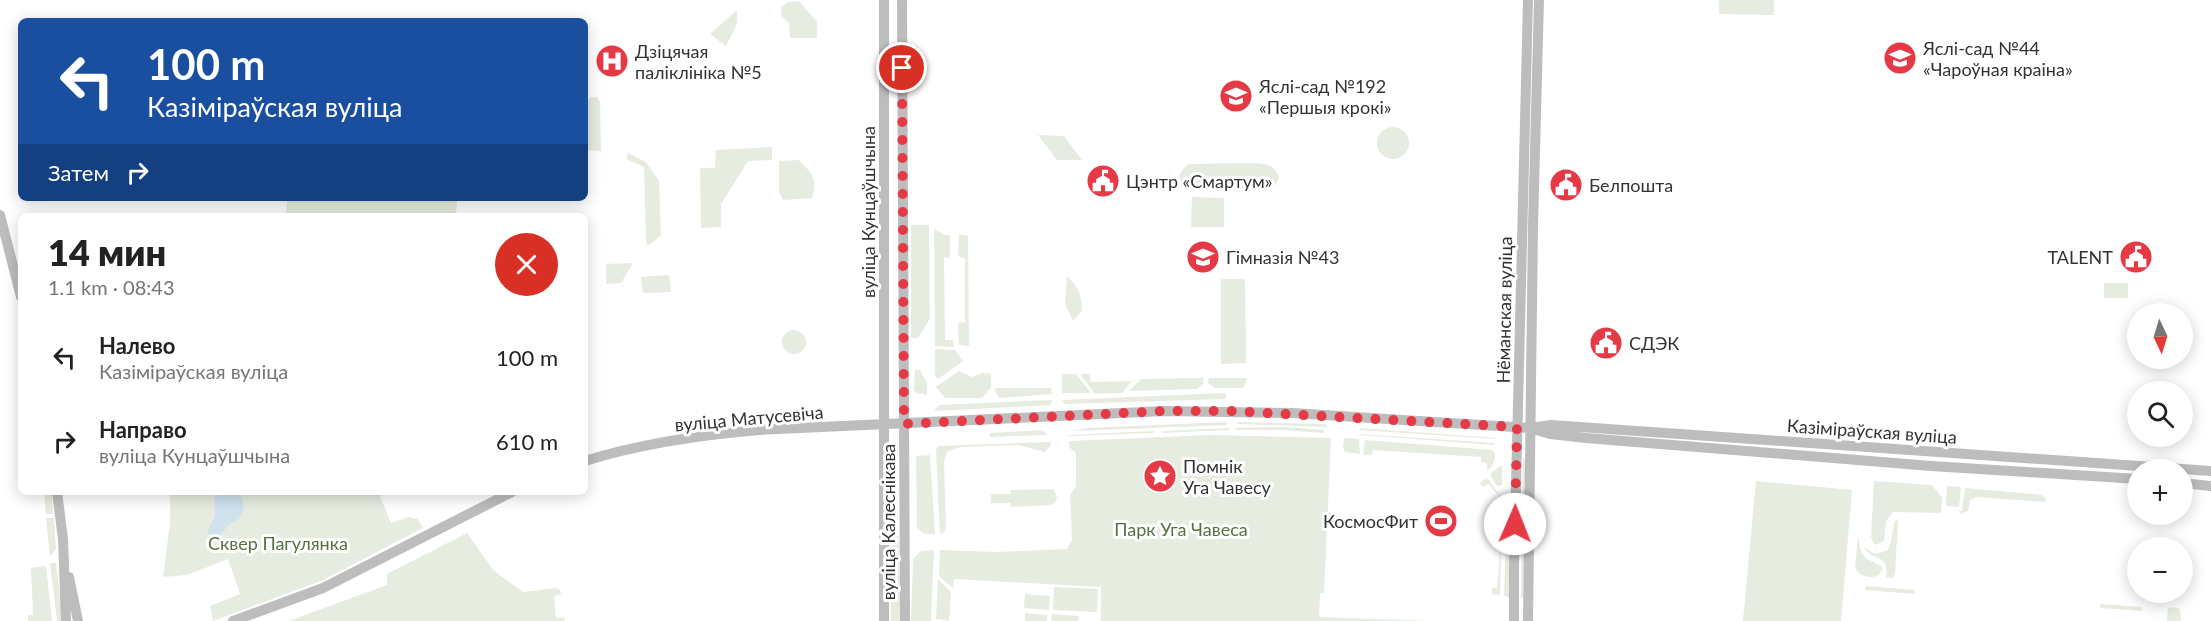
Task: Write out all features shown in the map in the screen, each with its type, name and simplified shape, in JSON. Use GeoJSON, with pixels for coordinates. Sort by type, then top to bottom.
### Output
{"type":"FeatureCollection","features":[{"type":"Feature","properties":{"kind":"main road","name":"вуліца Кунцаўшчына"},"geometry":{"type":"LineString","coordinates":[[883,425],[884,0]]}},
{"type":"Feature","properties":{"kind":"main road","name":"вуліца Кунцаўшчына"},"geometry":{"type":"LineString","coordinates":[[902,0],[904,424]]}},
{"type":"Feature","properties":{"kind":"main road","name":"Нёманская вуліца"},"geometry":{"type":"LineString","coordinates":[[1514,621],[1528,0]]}},
{"type":"Feature","properties":{"kind":"main road","name":"Нёманская вуліца"},"geometry":{"type":"LineString","coordinates":[[1528,621],[1539,0]]}},
{"type":"Feature","properties":{"kind":"main road"},"geometry":{"type":"LineString","coordinates":[[0,215],[18,285]]}},
{"type":"Feature","properties":{"kind":"main road","name":"Казіміраўская вуліца"},"geometry":{"type":"LineString","coordinates":[[883,425],[1165,411],[1230,411],[1517,427],[1586,438],[1931,466],[2127,478]]}},
{"type":"Feature","properties":{"kind":"main road","name":"вуліца Калеснікава"},"geometry":{"type":"LineString","coordinates":[[904,424],[905,621]]}},
{"type":"Feature","properties":{"kind":"main road","name":"вуліца Матусевіча"},"geometry":{"type":"LineString","coordinates":[[588,460],[658,443],[710,434],[883,425]]}},
{"type":"Feature","properties":{"kind":"main road","name":"вуліца Калеснікава"},"geometry":{"type":"LineString","coordinates":[[883,425],[884,621]]}},
{"type":"Feature","properties":{"kind":"main road","name":"Казіміраўская вуліца"},"geometry":{"type":"LineString","coordinates":[[1530,428],[1551,425],[2211,471]]}},
{"type":"Feature","properties":{"kind":"main road"},"geometry":{"type":"LineString","coordinates":[[2193,484],[2211,486]]}},
{"type":"Feature","properties":{"kind":"main road"},"geometry":{"type":"LineString","coordinates":[[57,495],[64,559],[66,621]]}},
{"type":"Feature","properties":{"kind":"main road"},"geometry":{"type":"LineString","coordinates":[[233,621],[323,588],[506,495]]}},
{"type":"Feature","properties":{"kind":"main road"},"geometry":{"type":"LineString","coordinates":[[64,559],[78,621]]}},
{"type":"Feature","properties":{"kind":"green space"},"geometry":{"type":"Polygon","coordinates":[[[1719,0],[1774,0],[1774,15],[1719,14],[1719,0]]]}},
{"type":"Feature","properties":{"kind":"green space"},"geometry":{"type":"Polygon","coordinates":[[[799,1],[817,22],[817,38],[790,38],[789,23],[782,17],[781,7],[788,2],[799,1]]]}},
{"type":"Feature","properties":{"kind":"green space"},"geometry":{"type":"Polygon","coordinates":[[[737,10],[737,24],[726,46],[710,34],[737,10]]]}},
{"type":"Feature","properties":{"kind":"green space"},"geometry":{"type":"Polygon","coordinates":[[[590,97],[597,97],[600,102],[601,151],[588,150],[588,102],[590,97]]]}},
{"type":"Feature","properties":{"kind":"green space"},"geometry":{"type":"Polygon","coordinates":[[[1393,127],[1404,132],[1409,143],[1404,154],[1393,159],[1382,154],[1377,143],[1382,132],[1393,127]]]}},
{"type":"Feature","properties":{"kind":"green space"},"geometry":{"type":"Polygon","coordinates":[[[1038,135],[1064,136],[1082,160],[1057,160],[1038,135]]]}},
{"type":"Feature","properties":{"kind":"green space"},"geometry":{"type":"Polygon","coordinates":[[[772,147],[772,160],[748,161],[721,204],[721,227],[701,228],[700,168],[715,168],[716,150],[772,147]]]}},
{"type":"Feature","properties":{"kind":"green space"},"geometry":{"type":"Polygon","coordinates":[[[628,153],[646,162],[659,181],[661,235],[648,246],[644,167],[626,159],[628,153]]]}},
{"type":"Feature","properties":{"kind":"green space"},"geometry":{"type":"Polygon","coordinates":[[[799,160],[813,177],[812,198],[783,200],[779,192],[779,161],[799,160]]]}},
{"type":"Feature","properties":{"kind":"green space"},"geometry":{"type":"Polygon","coordinates":[[[1189,164],[1265,164],[1275,169],[1279,178],[1277,183],[1264,190],[1193,190],[1181,183],[1181,171],[1189,164]]]}},
{"type":"Feature","properties":{"kind":"green space"},"geometry":{"type":"Polygon","coordinates":[[[1192,197],[1224,198],[1224,227],[1191,227],[1192,197]]]}},
{"type":"Feature","properties":{"kind":"green space"},"geometry":{"type":"Polygon","coordinates":[[[287,201],[457,201],[456,213],[286,213],[287,201]]]}},
{"type":"Feature","properties":{"kind":"green space"},"geometry":{"type":"Polygon","coordinates":[[[911,225],[929,225],[930,318],[918,338],[911,338],[911,225]]]}},
{"type":"Feature","properties":{"kind":"green space"},"geometry":{"type":"Polygon","coordinates":[[[934,229],[944,235],[950,235],[950,258],[944,257],[945,340],[953,340],[954,347],[935,346],[934,229]]]}},
{"type":"Feature","properties":{"kind":"green space"},"geometry":{"type":"Polygon","coordinates":[[[959,234],[968,236],[969,346],[959,345],[958,323],[965,322],[965,259],[958,256],[959,234]]]}},
{"type":"Feature","properties":{"kind":"green space"},"geometry":{"type":"Polygon","coordinates":[[[633,263],[621,283],[606,284],[606,264],[633,263]]]}},
{"type":"Feature","properties":{"kind":"green space"},"geometry":{"type":"Polygon","coordinates":[[[669,275],[671,292],[643,293],[641,277],[669,275]]]}},
{"type":"Feature","properties":{"kind":"green space"},"geometry":{"type":"Polygon","coordinates":[[[1067,276],[1077,288],[1081,300],[1082,311],[1073,321],[1065,304],[1067,276]]]}},
{"type":"Feature","properties":{"kind":"green space"},"geometry":{"type":"Polygon","coordinates":[[[1221,279],[1245,279],[1246,363],[1221,364],[1221,279]]]}},
{"type":"Feature","properties":{"kind":"green space"},"geometry":{"type":"Polygon","coordinates":[[[2104,283],[2128,283],[2128,298],[2104,298],[2104,283]]]}},
{"type":"Feature","properties":{"kind":"green space"},"geometry":{"type":"Polygon","coordinates":[[[794,330],[803,333],[806,342],[803,351],[794,354],[785,351],[782,342],[785,333],[794,330]]]}},
{"type":"Feature","properties":{"kind":"green space"},"geometry":{"type":"Polygon","coordinates":[[[935,349],[955,350],[963,361],[938,379],[935,376],[935,349]]]}},
{"type":"Feature","properties":{"kind":"green space"},"geometry":{"type":"Polygon","coordinates":[[[915,370],[920,370],[927,383],[927,395],[914,390],[915,370]]]}},
{"type":"Feature","properties":{"kind":"green space"},"geometry":{"type":"Polygon","coordinates":[[[959,371],[972,377],[983,373],[991,374],[991,387],[982,398],[945,398],[936,387],[959,371]]]}},
{"type":"Feature","properties":{"kind":"green space"},"geometry":{"type":"Polygon","coordinates":[[[1062,374],[1076,374],[1091,393],[1062,393],[1062,374]]]}},
{"type":"Feature","properties":{"kind":"green space"},"geometry":{"type":"Polygon","coordinates":[[[1080,374],[1090,374],[1091,382],[1132,381],[1122,393],[1095,394],[1080,374]]]}},
{"type":"Feature","properties":{"kind":"green space"},"geometry":{"type":"Polygon","coordinates":[[[1203,378],[1203,384],[1197,389],[1129,391],[1141,379],[1203,378]]]}},
{"type":"Feature","properties":{"kind":"green space"},"geometry":{"type":"Polygon","coordinates":[[[1209,378],[1247,378],[1243,388],[1215,388],[1208,383],[1209,378]]]}},
{"type":"Feature","properties":{"kind":"green space"},"geometry":{"type":"Polygon","coordinates":[[[994,388],[1051,388],[1052,394],[999,398],[994,388]]]}},
{"type":"Feature","properties":{"kind":"green space"},"geometry":{"type":"Polygon","coordinates":[[[1226,394],[1226,399],[1065,404],[1062,400],[1226,394]]]}},
{"type":"Feature","properties":{"kind":"green space"},"geometry":{"type":"Polygon","coordinates":[[[1052,400],[1051,405],[934,411],[939,405],[1052,400]]]}},
{"type":"Feature","properties":{"kind":"green space"},"geometry":{"type":"Polygon","coordinates":[[[1227,422],[1227,425],[1072,431],[1087,428],[1227,422]]]}},
{"type":"Feature","properties":{"kind":"green space"},"geometry":{"type":"Polygon","coordinates":[[[1237,422],[1324,424],[1330,427],[1237,424],[1237,422]]]}},
{"type":"Feature","properties":{"kind":"green space"},"geometry":{"type":"Polygon","coordinates":[[[1284,427],[1324,430],[1324,433],[1236,430],[1236,428],[1284,427]]]}},
{"type":"Feature","properties":{"kind":"green space"},"geometry":{"type":"Polygon","coordinates":[[[1229,428],[1229,430],[1162,433],[1163,431],[1229,428]]]}},
{"type":"Feature","properties":{"kind":"green space"},"geometry":{"type":"Polygon","coordinates":[[[1360,428],[1495,438],[1495,439],[1360,430],[1360,428]]]}},
{"type":"Feature","properties":{"kind":"green space"},"geometry":{"type":"Polygon","coordinates":[[[1042,430],[1048,435],[990,437],[990,433],[1042,430]]]}},
{"type":"Feature","properties":{"kind":"green space"},"geometry":{"type":"Polygon","coordinates":[[[1154,431],[1154,433],[1068,436],[1069,435],[1154,431]]]}},
{"type":"Feature","properties":{"kind":"green space","name":"Парк Уга Чавеса"},"geometry":{"type":"Polygon","coordinates":[[[1210,435],[1331,438],[1324,593],[1320,593],[1319,617],[1434,621],[1101,621],[1101,587],[954,579],[953,588],[939,576],[940,550],[997,552],[1067,549],[1072,540],[1070,495],[1076,486],[1076,453],[1069,447],[1069,441],[1210,435]]]}},
{"type":"Feature","properties":{"kind":"green space"},"geometry":{"type":"Polygon","coordinates":[[[1360,435],[1494,443],[1494,445],[1360,435]]]}},
{"type":"Feature","properties":{"kind":"green space"},"geometry":{"type":"Polygon","coordinates":[[[1344,438],[1359,439],[1360,454],[1345,452],[1344,438]]]}},
{"type":"Feature","properties":{"kind":"green space"},"geometry":{"type":"Polygon","coordinates":[[[1365,440],[1492,450],[1495,458],[1487,471],[1487,463],[1481,462],[1481,457],[1373,450],[1372,455],[1363,455],[1365,440]]]}},
{"type":"Feature","properties":{"kind":"green space"},"geometry":{"type":"Polygon","coordinates":[[[1051,442],[1045,452],[1019,445],[960,447],[947,452],[944,461],[946,526],[945,531],[940,534],[936,450],[938,446],[1051,442]]]}},
{"type":"Feature","properties":{"kind":"green space"},"geometry":{"type":"Polygon","coordinates":[[[930,455],[935,534],[923,533],[917,527],[916,456],[930,455]]]}},
{"type":"Feature","properties":{"kind":"green space"},"geometry":{"type":"Polygon","coordinates":[[[1523,458],[1526,458],[1524,598],[1521,598],[1523,458]]]}},
{"type":"Feature","properties":{"kind":"green space"},"geometry":{"type":"Polygon","coordinates":[[[896,459],[901,621],[891,621],[890,460],[896,459]]]}},
{"type":"Feature","properties":{"kind":"green space"},"geometry":{"type":"Polygon","coordinates":[[[1502,466],[1502,485],[1497,486],[1490,474],[1502,466]]]}},
{"type":"Feature","properties":{"kind":"green space"},"geometry":{"type":"Polygon","coordinates":[[[1485,479],[1489,480],[1502,499],[1501,529],[1498,527],[1501,499],[1489,484],[1483,487],[1480,483],[1485,479]]]}},
{"type":"Feature","properties":{"kind":"green space"},"geometry":{"type":"Polygon","coordinates":[[[1756,481],[1852,490],[1841,621],[1743,621],[1756,481]]]}},
{"type":"Feature","properties":{"kind":"green space"},"geometry":{"type":"Polygon","coordinates":[[[1874,481],[1932,485],[1942,498],[1941,513],[1893,512],[1886,521],[1884,541],[1875,545],[1871,537],[1874,481]]]}},
{"type":"Feature","properties":{"kind":"green space"},"geometry":{"type":"Polygon","coordinates":[[[1947,486],[1961,487],[1959,507],[1946,506],[1947,486]]]}},
{"type":"Feature","properties":{"kind":"green space"},"geometry":{"type":"Polygon","coordinates":[[[1965,488],[2042,495],[2046,499],[2045,502],[1976,497],[1970,500],[1968,511],[1960,514],[1965,488]]]}},
{"type":"Feature","properties":{"kind":"green space"},"geometry":{"type":"Polygon","coordinates":[[[1053,489],[1057,496],[1055,503],[1051,505],[1011,507],[1010,503],[991,503],[991,494],[1011,494],[1011,490],[1053,489]]]}},
{"type":"Feature","properties":{"kind":"green space"},"geometry":{"type":"Polygon","coordinates":[[[44,495],[52,495],[53,514],[46,514],[44,495]]]}},
{"type":"Feature","properties":{"kind":"green space","name":"Сквер Пагулянка"},"geometry":{"type":"Polygon","coordinates":[[[170,495],[382,495],[380,496],[391,523],[409,517],[418,519],[423,528],[323,580],[213,621],[210,606],[240,594],[228,559],[187,575],[163,577],[170,523],[170,495]]]}},
{"type":"Feature","properties":{"kind":"green space"},"geometry":{"type":"Polygon","coordinates":[[[1507,510],[1511,511],[1509,598],[1504,595],[1507,510]]]}},
{"type":"Feature","properties":{"kind":"green space"},"geometry":{"type":"Polygon","coordinates":[[[46,518],[54,518],[56,549],[50,557],[46,518]]]}},
{"type":"Feature","properties":{"kind":"green space"},"geometry":{"type":"Polygon","coordinates":[[[1898,519],[1895,574],[1893,578],[1886,577],[1883,561],[1864,547],[1875,554],[1888,550],[1894,522],[1898,519]]]}},
{"type":"Feature","properties":{"kind":"green space"},"geometry":{"type":"Polygon","coordinates":[[[467,533],[494,571],[523,592],[557,588],[560,590],[561,595],[554,596],[556,618],[564,617],[565,621],[289,621],[387,585],[387,574],[467,533]]]}},
{"type":"Feature","properties":{"kind":"green space"},"geometry":{"type":"Polygon","coordinates":[[[1858,535],[1860,549],[1865,558],[1883,568],[1879,575],[1865,576],[1855,567],[1858,535]]]}},
{"type":"Feature","properties":{"kind":"green space"},"geometry":{"type":"Polygon","coordinates":[[[1501,539],[1499,595],[1492,594],[1492,588],[1497,588],[1501,539]]]}},
{"type":"Feature","properties":{"kind":"green space"},"geometry":{"type":"Polygon","coordinates":[[[934,550],[931,621],[911,621],[913,559],[921,551],[934,550]]]}},
{"type":"Feature","properties":{"kind":"green space"},"geometry":{"type":"Polygon","coordinates":[[[50,563],[56,563],[63,621],[57,621],[50,563]]]}},
{"type":"Feature","properties":{"kind":"green space"},"geometry":{"type":"Polygon","coordinates":[[[46,566],[52,621],[28,621],[28,615],[33,615],[31,568],[46,566]]]}},
{"type":"Feature","properties":{"kind":"green space"},"geometry":{"type":"Polygon","coordinates":[[[938,579],[951,592],[949,621],[936,619],[938,579]]]}},
{"type":"Feature","properties":{"kind":"green space"},"geometry":{"type":"Polygon","coordinates":[[[1865,586],[1915,590],[1915,594],[1865,590],[1865,586]]]}},
{"type":"Feature","properties":{"kind":"green space"},"geometry":{"type":"Polygon","coordinates":[[[1054,587],[1098,589],[1097,612],[1053,610],[1054,587]]]}},
{"type":"Feature","properties":{"kind":"green space"},"geometry":{"type":"Polygon","coordinates":[[[1025,594],[1050,596],[1049,610],[1024,608],[1025,594]]]}},
{"type":"Feature","properties":{"kind":"green space"},"geometry":{"type":"Polygon","coordinates":[[[2101,604],[2142,607],[2142,611],[2100,608],[2101,604]]]}},
{"type":"Feature","properties":{"kind":"green space"},"geometry":{"type":"Polygon","coordinates":[[[2168,608],[2180,609],[2181,621],[2167,621],[2168,608]]]}},
{"type":"Feature","properties":{"kind":"green space"},"geometry":{"type":"Polygon","coordinates":[[[1025,613],[1047,615],[1047,621],[1025,621],[1025,613]]]}},
{"type":"Feature","properties":{"kind":"green space"},"geometry":{"type":"Polygon","coordinates":[[[1052,614],[1079,616],[1078,621],[1051,621],[1052,614]]]}},
{"type":"Feature","properties":{"kind":"water"},"geometry":{"type":"Polygon","coordinates":[[[214,495],[241,495],[244,506],[240,518],[230,524],[215,540],[207,532],[215,516],[214,495]]]}},
{"type":"Feature","properties":{"kind":"place","name":"Яслі-сад №44 «Чароўная краіна»"},"geometry":{"type":"Point","coordinates":[1900,58]}},
{"type":"Feature","properties":{"kind":"place","name":"Дзіцячая паліклініка №5"},"geometry":{"type":"Point","coordinates":[612,61]}},
{"type":"Feature","properties":{"kind":"place","name":"Яслі-сад №192 «Першыя крокі»"},"geometry":{"type":"Point","coordinates":[1236,96]}},
{"type":"Feature","properties":{"kind":"place","name":"Цэнтр «Смартум»"},"geometry":{"type":"Point","coordinates":[1103,181]}},
{"type":"Feature","properties":{"kind":"place","name":"Белпошта"},"geometry":{"type":"Point","coordinates":[1566,185]}},
{"type":"Feature","properties":{"kind":"place","name":"Гімназія №43"},"geometry":{"type":"Point","coordinates":[1203,257]}},
{"type":"Feature","properties":{"kind":"place","name":"TALENT"},"geometry":{"type":"Point","coordinates":[2136,257]}},
{"type":"Feature","properties":{"kind":"place","name":"СДЭК"},"geometry":{"type":"Point","coordinates":[1606,343]}},
{"type":"Feature","properties":{"kind":"place","name":"Помнік Уга Чавесу"},"geometry":{"type":"Point","coordinates":[1160,476]}},
{"type":"Feature","properties":{"kind":"place","name":"КосмосФит"},"geometry":{"type":"Point","coordinates":[1441,521]}},
{"type":"Feature","properties":{"kind":"route"},"geometry":{"type":"LineString","coordinates":[[902,68],[904,424],[1165,411],[1230,411],[1517,427],[1515,524]]}}]}
